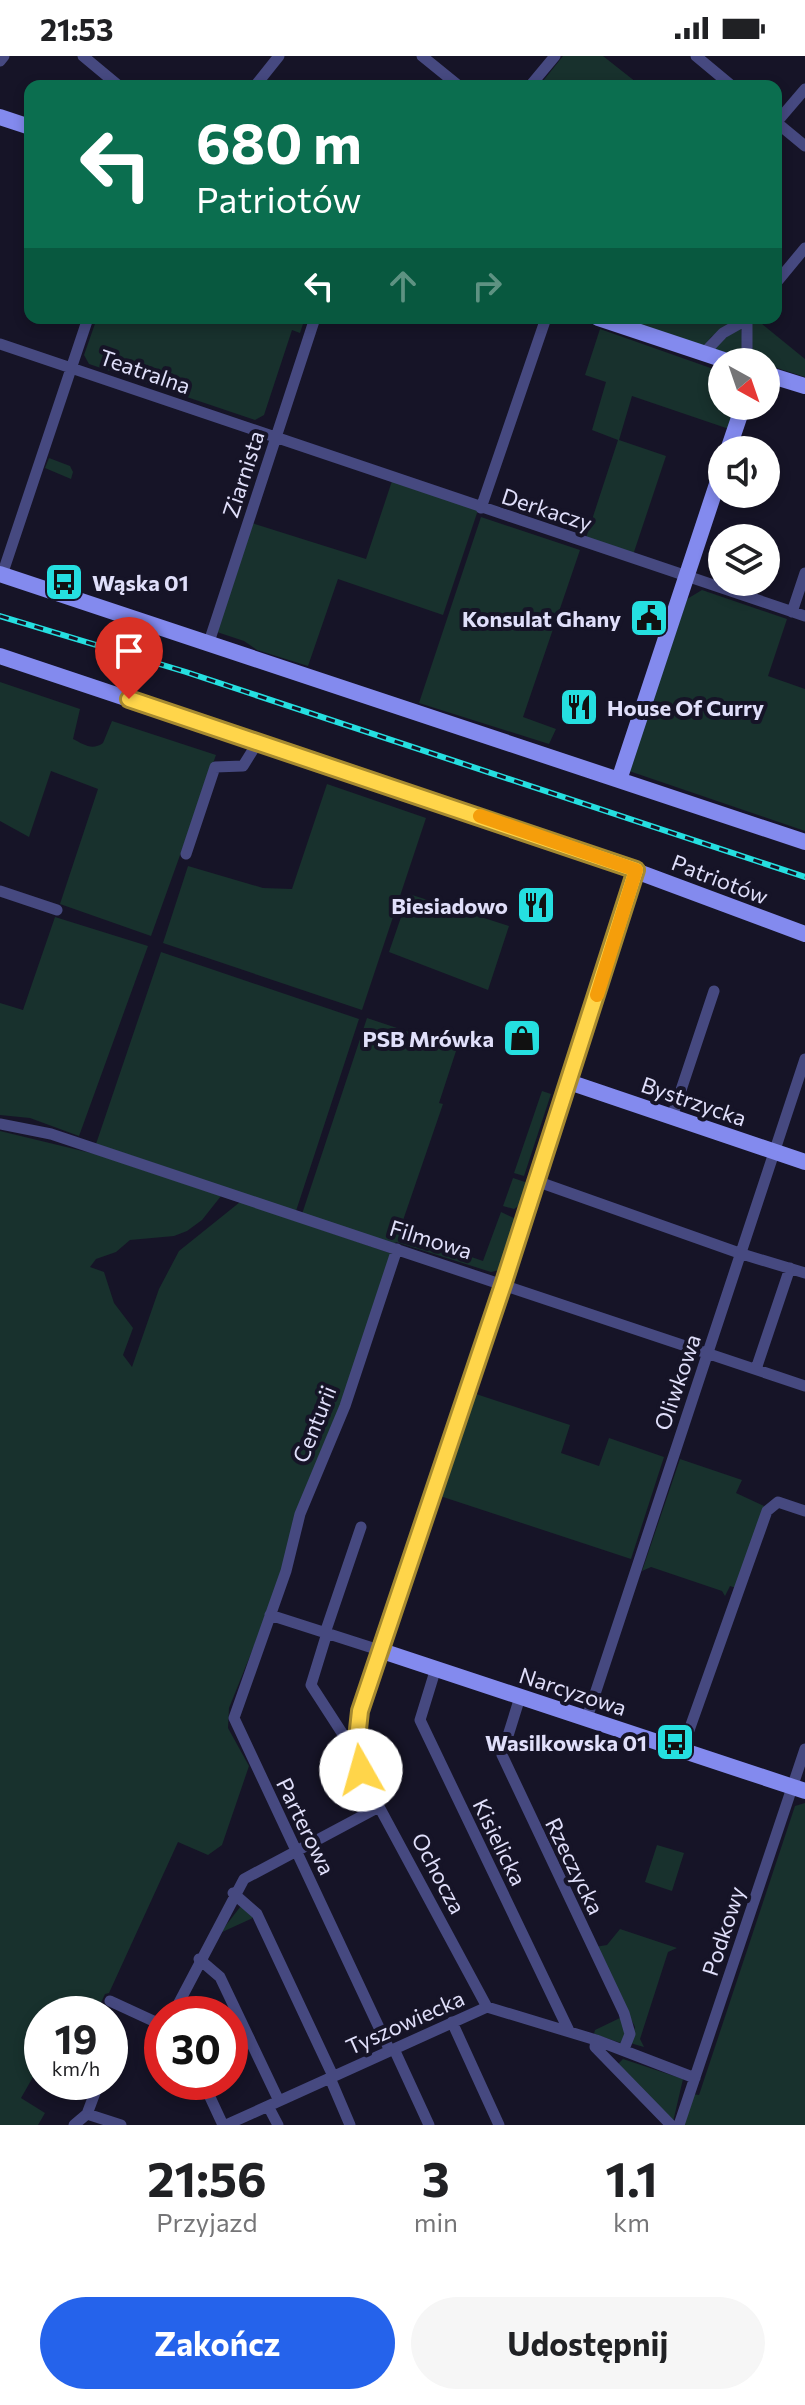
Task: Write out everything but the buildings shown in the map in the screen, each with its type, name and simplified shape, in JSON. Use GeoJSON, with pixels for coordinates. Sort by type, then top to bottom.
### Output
{"type":"FeatureCollection","features":[{"type":"Feature","properties":{"kind":"street"},"geometry":{"type":"LineString","coordinates":[[0,61],[4,56]]}},
{"type":"Feature","properties":{"kind":"street"},"geometry":{"type":"LineString","coordinates":[[83,56],[112,80]]}},
{"type":"Feature","properties":{"kind":"street"},"geometry":{"type":"LineString","coordinates":[[260,80],[279,56]]}},
{"type":"Feature","properties":{"kind":"street"},"geometry":{"type":"LineString","coordinates":[[422,56],[452,80]]}},
{"type":"Feature","properties":{"kind":"street"},"geometry":{"type":"LineString","coordinates":[[535,80],[555,56]]}},
{"type":"Feature","properties":{"kind":"street"},"geometry":{"type":"LineString","coordinates":[[696,56],[725,80]]}},
{"type":"Feature","properties":{"kind":"street"},"geometry":{"type":"LineString","coordinates":[[782,116],[805,89]]}},
{"type":"Feature","properties":{"kind":"street"},"geometry":{"type":"LineString","coordinates":[[0,117],[24,125]]}},
{"type":"Feature","properties":{"kind":"street"},"geometry":{"type":"LineString","coordinates":[[782,128],[805,146]]}},
{"type":"Feature","properties":{"kind":"street"},"geometry":{"type":"LineString","coordinates":[[782,276],[805,248]]}},
{"type":"Feature","properties":{"kind":"street"},"geometry":{"type":"LineString","coordinates":[[86,324],[1,574],[805,842]]}},
{"type":"Feature","properties":{"kind":"street","name":"Ziarnista"},"geometry":{"type":"LineString","coordinates":[[209,642],[313,324]]}},
{"type":"Feature","properties":{"kind":"street"},"geometry":{"type":"LineString","coordinates":[[481,508],[544,324]]}},
{"type":"Feature","properties":{"kind":"street"},"geometry":{"type":"LineString","coordinates":[[625,324],[708,354]]}},
{"type":"Feature","properties":{"kind":"street"},"geometry":{"type":"LineString","coordinates":[[704,353],[723,333],[738,324]]}},
{"type":"Feature","properties":{"kind":"street"},"geometry":{"type":"LineString","coordinates":[[747,324],[747,348]]}},
{"type":"Feature","properties":{"kind":"street","name":"Teatralna"},"geometry":{"type":"LineString","coordinates":[[0,344],[276,438]]}},
{"type":"Feature","properties":{"kind":"street"},"geometry":{"type":"LineString","coordinates":[[780,378],[805,386]]}},
{"type":"Feature","properties":{"kind":"street","name":"Derkaczy"},"geometry":{"type":"LineString","coordinates":[[276,438],[805,616]]}},
{"type":"Feature","properties":{"kind":"street"},"geometry":{"type":"LineString","coordinates":[[619,780],[709,508]]}},
{"type":"Feature","properties":{"kind":"street"},"geometry":{"type":"LineString","coordinates":[[792,612],[805,573]]}},
{"type":"Feature","properties":{"kind":"street","name":"Patriotów"},"geometry":{"type":"LineString","coordinates":[[0,656],[636,870],[805,934]]}},
{"type":"Feature","properties":{"kind":"street"},"geometry":{"type":"LineString","coordinates":[[186,854],[215,767],[243,766],[258,742]]}},
{"type":"Feature","properties":{"kind":"street","name":"Ochocza"},"geometry":{"type":"LineString","coordinates":[[357,1757],[357,1724],[379,1650],[504,1282],[636,870]]}},
{"type":"Feature","properties":{"kind":"street"},"geometry":{"type":"LineString","coordinates":[[0,891],[57,910]]}},
{"type":"Feature","properties":{"kind":"street"},"geometry":{"type":"LineString","coordinates":[[672,1117],[714,991]]}},
{"type":"Feature","properties":{"kind":"street","name":"Oliwkowa"},"geometry":{"type":"LineString","coordinates":[[587,1718],[805,1059]]}},
{"type":"Feature","properties":{"kind":"street","name":"Bystrzycka"},"geometry":{"type":"LineString","coordinates":[[569,1082],[805,1162]]}},
{"type":"Feature","properties":{"kind":"street","name":"Filmowa"},"geometry":{"type":"LineString","coordinates":[[0,1124],[30,1128],[90,1147],[504,1282],[805,1385]]}},
{"type":"Feature","properties":{"kind":"street"},"geometry":{"type":"LineString","coordinates":[[536,1181],[742,1254],[805,1273]]}},
{"type":"Feature","properties":{"kind":"street","name":"Centurii"},"geometry":{"type":"LineString","coordinates":[[270,1615],[300,1514],[345,1406],[397,1249]]}},
{"type":"Feature","properties":{"kind":"street"},"geometry":{"type":"LineString","coordinates":[[756,1369],[790,1268]]}},
{"type":"Feature","properties":{"kind":"street"},"geometry":{"type":"LineString","coordinates":[[687,1752],[687,1736],[767,1511],[774,1503],[784,1503],[805,1511]]}},
{"type":"Feature","properties":{"kind":"street"},"geometry":{"type":"LineString","coordinates":[[326,1633],[361,1527]]}},
{"type":"Feature","properties":{"kind":"street","name":"Narcyzowa"},"geometry":{"type":"LineString","coordinates":[[270,1615],[798,1789]]}},
{"type":"Feature","properties":{"kind":"street","name":"Parterowa"},"geometry":{"type":"LineString","coordinates":[[270,1615],[234,1718],[429,2125]]}},
{"type":"Feature","properties":{"kind":"street","name":"Ochocza"},"geometry":{"type":"LineString","coordinates":[[326,1633],[311,1685],[357,1757],[379,1807],[487,2007]]}},
{"type":"Feature","properties":{"kind":"street","name":"Kisielicka"},"geometry":{"type":"LineString","coordinates":[[436,1668],[420,1720],[569,2031]]}},
{"type":"Feature","properties":{"kind":"street","name":"Rzeczycka"},"geometry":{"type":"LineString","coordinates":[[520,1697],[502,1755],[624,2013],[630,2034],[624,2049]]}},
{"type":"Feature","properties":{"kind":"street","name":"Podkowy"},"geometry":{"type":"LineString","coordinates":[[679,2125],[798,1789],[805,1749]]}},
{"type":"Feature","properties":{"kind":"street"},"geometry":{"type":"LineString","coordinates":[[182,1996],[233,1893],[247,1876],[379,1807]]}},
{"type":"Feature","properties":{"kind":"street"},"geometry":{"type":"LineString","coordinates":[[233,1893],[257,1914],[332,2077],[350,2125]]}},
{"type":"Feature","properties":{"kind":"street"},"geometry":{"type":"LineString","coordinates":[[199,1959],[220,1977],[274,2103],[278,2125]]}},
{"type":"Feature","properties":{"kind":"street","name":"Tyszowiecka"},"geometry":{"type":"LineString","coordinates":[[224,2125],[487,2007],[624,2049],[695,2078]]}},
{"type":"Feature","properties":{"kind":"street"},"geometry":{"type":"LineString","coordinates":[[452,2022],[499,2125]]}},
{"type":"Feature","properties":{"kind":"street"},"geometry":{"type":"LineString","coordinates":[[596,2040],[595,2047],[671,2125]]}},
{"type":"Feature","properties":{"kind":"street"},"geometry":{"type":"LineString","coordinates":[[74,2125],[87,2114],[92,2100]]}},
{"type":"Feature","properties":{"kind":"street"},"geometry":{"type":"LineString","coordinates":[[212,2100],[224,2125]]}},
{"type":"Feature","properties":{"kind":"street"},"geometry":{"type":"LineString","coordinates":[[87,2114],[121,2125]]}},
{"type":"Feature","properties":{"kind":"green space"},"geometry":{"type":"Polygon","coordinates":[[[563,56],[603,56],[633,80],[544,80],[563,56]]]}},
{"type":"Feature","properties":{"kind":"green space"},"geometry":{"type":"Polygon","coordinates":[[[95,324],[303,324],[300,333],[292,330],[264,415],[255,420],[89,364],[84,355],[95,324]]]}},
{"type":"Feature","properties":{"kind":"green space"},"geometry":{"type":"Polygon","coordinates":[[[638,324],[731,324],[711,337],[704,347],[638,324]]]}},
{"type":"Feature","properties":{"kind":"green space"},"geometry":{"type":"Polygon","coordinates":[[[762,324],[805,359],[805,377],[780,369],[780,348],[751,348],[750,327],[762,324]]]}},
{"type":"Feature","properties":{"kind":"green space"},"geometry":{"type":"Polygon","coordinates":[[[741,326],[743,348],[712,348],[741,326]]]}},
{"type":"Feature","properties":{"kind":"green space"},"geometry":{"type":"Polygon","coordinates":[[[600,329],[708,367],[708,420],[732,420],[729,429],[632,396],[619,440],[666,456],[633,555],[586,538],[618,440],[592,430],[606,382],[585,375],[600,329]]]}},
{"type":"Feature","properties":{"kind":"green space"},"geometry":{"type":"Polygon","coordinates":[[[49,458],[70,466],[73,472],[71,479],[45,468],[49,458]]]}},
{"type":"Feature","properties":{"kind":"green space"},"geometry":{"type":"Polygon","coordinates":[[[392,481],[478,510],[443,615],[338,579],[308,666],[257,650],[244,641],[217,632],[252,523],[366,559],[392,481]]]}},
{"type":"Feature","properties":{"kind":"green space"},"geometry":{"type":"Polygon","coordinates":[[[481,517],[580,550],[523,717],[556,729],[549,744],[419,703],[481,517]]]}},
{"type":"Feature","properties":{"kind":"green space"},"geometry":{"type":"Polygon","coordinates":[[[702,590],[708,592],[708,596],[720,596],[787,619],[768,676],[805,689],[805,831],[629,771],[687,599],[702,590]]]}},
{"type":"Feature","properties":{"kind":"green space"},"geometry":{"type":"Polygon","coordinates":[[[0,682],[80,709],[73,739],[88,746],[103,743],[112,721],[216,755],[151,936],[60,904],[98,789],[51,771],[29,837],[0,821],[0,682]]]}},
{"type":"Feature","properties":{"kind":"green space"},"geometry":{"type":"Polygon","coordinates":[[[327,784],[426,818],[362,1010],[163,943],[188,866],[263,888],[292,889],[327,784]]]}},
{"type":"Feature","properties":{"kind":"green space"},"geometry":{"type":"Polygon","coordinates":[[[409,894],[509,926],[488,990],[389,952],[409,894]]]}},
{"type":"Feature","properties":{"kind":"green space"},"geometry":{"type":"Polygon","coordinates":[[[55,917],[148,946],[79,1136],[30,1118],[0,1115],[0,1003],[23,1010],[55,917]]]}},
{"type":"Feature","properties":{"kind":"green space"},"geometry":{"type":"Polygon","coordinates":[[[161,952],[359,1019],[296,1211],[96,1144],[161,952]]]}},
{"type":"Feature","properties":{"kind":"green space"},"geometry":{"type":"Polygon","coordinates":[[[367,1018],[457,1048],[439,1103],[443,1104],[399,1232],[483,1261],[501,1212],[518,1220],[500,1270],[491,1272],[396,1242],[394,1245],[302,1214],[367,1018]]]}},
{"type":"Feature","properties":{"kind":"green space"},"geometry":{"type":"Polygon","coordinates":[[[542,1091],[551,1094],[524,1176],[514,1173],[542,1091]]]}},
{"type":"Feature","properties":{"kind":"green space"},"geometry":{"type":"Polygon","coordinates":[[[0,1131],[95,1154],[221,1196],[202,1220],[187,1231],[174,1236],[130,1240],[116,1252],[96,1259],[90,1267],[104,1272],[114,1303],[133,1328],[123,1355],[132,1367],[159,1289],[179,1251],[240,1202],[393,1254],[277,1589],[229,1708],[228,1728],[249,1766],[222,1845],[208,1855],[178,1842],[109,1993],[104,1996],[24,1996],[24,2093],[21,2098],[45,2113],[38,2125],[0,2125],[0,1131]]]}},
{"type":"Feature","properties":{"kind":"green space"},"geometry":{"type":"Polygon","coordinates":[[[513,1178],[528,1183],[521,1204],[514,1209],[503,1206],[513,1178]]]}},
{"type":"Feature","properties":{"kind":"green space"},"geometry":{"type":"Polygon","coordinates":[[[476,1394],[570,1425],[561,1453],[599,1466],[609,1438],[664,1457],[631,1559],[440,1496],[476,1394]]]}},
{"type":"Feature","properties":{"kind":"green space"},"geometry":{"type":"Polygon","coordinates":[[[680,1459],[742,1480],[736,1493],[764,1506],[736,1588],[730,1586],[725,1596],[722,1591],[651,1567],[642,1571],[680,1459]]]}},
{"type":"Feature","properties":{"kind":"green space"},"geometry":{"type":"Polygon","coordinates":[[[805,1803],[805,2125],[683,2125],[693,2094],[699,2095],[795,1806],[805,1803]]]}},
{"type":"Feature","properties":{"kind":"green space"},"geometry":{"type":"Polygon","coordinates":[[[657,1845],[684,1853],[672,1891],[645,1882],[657,1845]]]}},
{"type":"Feature","properties":{"kind":"green space"},"geometry":{"type":"Polygon","coordinates":[[[244,1902],[255,1917],[220,1933],[244,1902]]]}},
{"type":"Feature","properties":{"kind":"green space"},"geometry":{"type":"Polygon","coordinates":[[[620,1929],[677,1948],[668,1952],[640,2039],[644,2047],[630,2043],[635,2027],[595,1947],[607,1945],[620,1929]]]}},
{"type":"Feature","properties":{"kind":"green space"},"geometry":{"type":"Polygon","coordinates":[[[622,2017],[627,2033],[621,2043],[594,2034],[595,2030],[622,2017]]]}},
{"type":"Feature","properties":{"kind":"green space"},"geometry":{"type":"Polygon","coordinates":[[[623,2059],[683,2079],[673,2122],[618,2064],[623,2059]]]}},
{"type":"Feature","properties":{"kind":"railway"},"geometry":{"type":"LineString","coordinates":[[0,616],[186,672],[805,877]]}},
{"type":"Feature","properties":{"kind":"slow traffic"},"geometry":{"type":"LineString","coordinates":[[480,816],[636,870],[597,995]]}},
{"type":"Feature","properties":{"kind":"place","name":"Wąska 01"},"geometry":{"type":"Point","coordinates":[64,582]}},
{"type":"Feature","properties":{"kind":"place","name":"Konsulat Ghany"},"geometry":{"type":"Point","coordinates":[649,618]}},
{"type":"Feature","properties":{"kind":"place","name":"House Of Curry"},"geometry":{"type":"Point","coordinates":[579,707]}},
{"type":"Feature","properties":{"kind":"place","name":"Biesiadowo"},"geometry":{"type":"Point","coordinates":[536,905]}},
{"type":"Feature","properties":{"kind":"place","name":"PSB Mrówka"},"geometry":{"type":"Point","coordinates":[522,1038]}},
{"type":"Feature","properties":{"kind":"place","name":"Wasilkowska 01"},"geometry":{"type":"Point","coordinates":[675,1742]}},
{"type":"Feature","properties":{"kind":"route"},"geometry":{"type":"LineString","coordinates":[[129,699],[636,870],[504,1282],[360,1711],[356,1748],[361,1770]]}}]}
